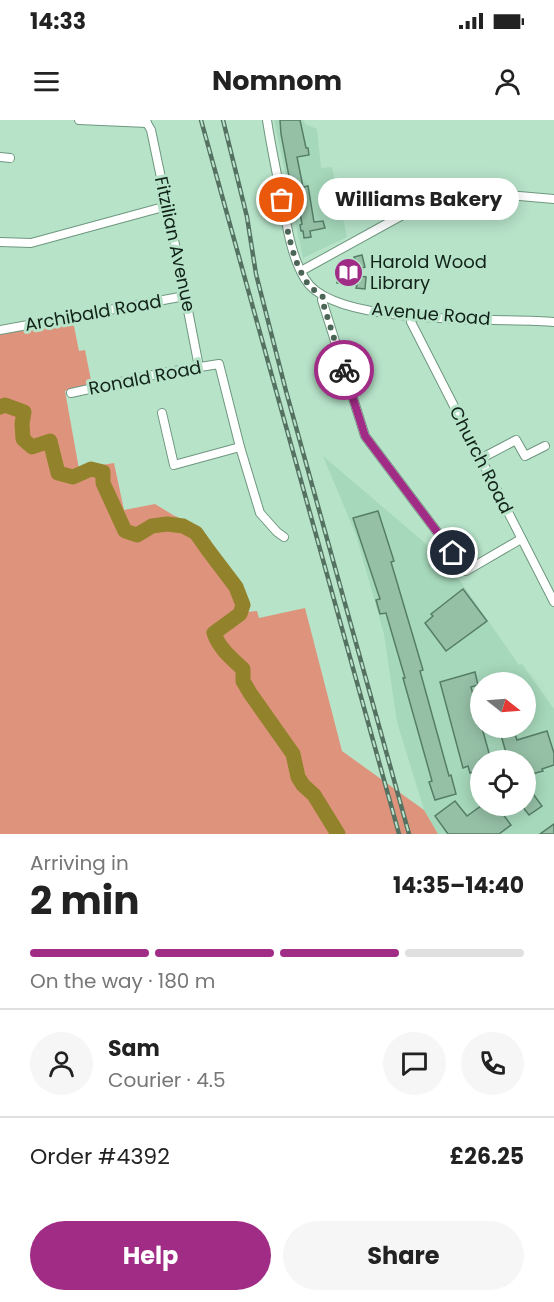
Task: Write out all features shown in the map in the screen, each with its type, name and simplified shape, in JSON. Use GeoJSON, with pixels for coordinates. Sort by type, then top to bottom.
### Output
{"type":"FeatureCollection","features":[{"type":"Feature","properties":{"kind":"street"},"geometry":{"type":"LineString","coordinates":[[79,120],[143,124],[146,122]]}},
{"type":"Feature","properties":{"kind":"street"},"geometry":{"type":"LineString","coordinates":[[267,120],[286,222],[301,271],[450,190],[554,199]]}},
{"type":"Feature","properties":{"kind":"street","name":"Fitzilian Avenue"},"geometry":{"type":"LineString","coordinates":[[146,122],[151,130],[199,367]]}},
{"type":"Feature","properties":{"kind":"street"},"geometry":{"type":"LineString","coordinates":[[0,157],[10,158]]}},
{"type":"Feature","properties":{"kind":"street"},"geometry":{"type":"LineString","coordinates":[[0,242],[31,243],[167,206]]}},
{"type":"Feature","properties":{"kind":"street","name":"Avenue Road"},"geometry":{"type":"LineString","coordinates":[[301,271],[312,289],[323,297],[369,310],[411,316],[554,322]]}},
{"type":"Feature","properties":{"kind":"street","name":"Archibald Road"},"geometry":{"type":"LineString","coordinates":[[0,330],[185,296]]}},
{"type":"Feature","properties":{"kind":"street"},"geometry":{"type":"LineString","coordinates":[[323,297],[322,300],[365,436],[453,553]]}},
{"type":"Feature","properties":{"kind":"street","name":"Church Road"},"geometry":{"type":"LineString","coordinates":[[411,316],[415,331],[554,602]]}},
{"type":"Feature","properties":{"kind":"street","name":"Ronald Road"},"geometry":{"type":"LineString","coordinates":[[71,393],[162,373],[219,364],[240,447]]}},
{"type":"Feature","properties":{"kind":"street"},"geometry":{"type":"LineString","coordinates":[[162,413],[174,465],[240,447],[260,513],[284,537]]}},
{"type":"Feature","properties":{"kind":"street"},"geometry":{"type":"LineString","coordinates":[[480,459],[516,440],[525,456],[545,446]]}},
{"type":"Feature","properties":{"kind":"street"},"geometry":{"type":"LineString","coordinates":[[461,563],[466,571],[521,539]]}},
{"type":"Feature","properties":{"kind":"shaded area"},"geometry":{"type":"Polygon","coordinates":[[[274,120],[304,120],[305,124],[317,129],[321,168],[332,167],[347,237],[303,258],[274,120]]]}},
{"type":"Feature","properties":{"kind":"shaded area"},"geometry":{"type":"Polygon","coordinates":[[[73,321],[79,351],[85,350],[92,385],[65,391],[79,469],[114,463],[124,510],[155,504],[201,528],[241,589],[247,612],[257,611],[259,618],[305,608],[342,751],[424,810],[438,834],[0,834],[0,334],[73,321]]]}},
{"type":"Feature","properties":{"kind":"shaded area"},"geometry":{"type":"Polygon","coordinates":[[[323,456],[425,543],[461,582],[519,665],[522,664],[528,672],[470,672],[470,738],[536,738],[536,684],[554,709],[554,834],[438,834],[424,810],[397,722],[384,634],[356,535],[323,456]]]}},
{"type":"Feature","properties":{"kind":"building"},"geometry":{"type":"Polygon","coordinates":[[[280,120],[300,120],[306,148],[308,148],[309,155],[297,157],[303,187],[308,186],[314,222],[323,221],[325,228],[310,231],[311,237],[304,238],[303,231],[301,231],[298,202],[294,203],[280,120]]]}},
{"type":"Feature","properties":{"kind":"building","name":"Harold Wood Library"},"geometry":{"type":"Polygon","coordinates":[[[362,255],[365,267],[344,274],[366,277],[365,289],[356,288],[357,285],[337,283],[336,267],[362,255]]]}},
{"type":"Feature","properties":{"kind":"building"},"geometry":{"type":"Polygon","coordinates":[[[378,511],[394,561],[391,562],[423,670],[420,671],[456,794],[435,800],[429,782],[432,781],[403,678],[405,678],[386,613],[380,614],[376,600],[380,599],[353,518],[378,511]]]}},
{"type":"Feature","properties":{"kind":"building"},"geometry":{"type":"Polygon","coordinates":[[[463,589],[487,621],[446,651],[425,623],[433,616],[431,614],[463,589]]]}},
{"type":"Feature","properties":{"kind":"building"},"geometry":{"type":"Polygon","coordinates":[[[470,673],[470,738],[485,738],[488,750],[470,750],[470,773],[468,766],[463,768],[440,682],[470,673]]]}},
{"type":"Feature","properties":{"kind":"building"},"geometry":{"type":"Polygon","coordinates":[[[547,731],[554,753],[554,765],[536,773],[536,750],[505,750],[502,738],[516,738],[517,740],[536,738],[536,734],[547,731]]]}},
{"type":"Feature","properties":{"kind":"building"},"geometry":{"type":"Polygon","coordinates":[[[536,798],[542,806],[536,810],[536,798]]]}},
{"type":"Feature","properties":{"kind":"building"},"geometry":{"type":"Polygon","coordinates":[[[455,801],[467,816],[470,814],[470,816],[504,816],[511,825],[499,834],[448,834],[435,816],[455,801]]]}},
{"type":"Feature","properties":{"kind":"building"},"geometry":{"type":"Polygon","coordinates":[[[554,824],[554,834],[540,834],[554,824]]]}},
{"type":"Feature","properties":{"kind":"waterway"},"geometry":{"type":"LineString","coordinates":[[0,407],[5,405],[24,412],[23,439],[32,447],[50,441],[58,473],[73,477],[91,469],[103,472],[103,483],[125,531],[137,535],[152,526],[167,524],[183,526],[196,533],[236,587],[243,605],[240,614],[214,633],[216,638],[243,669],[243,681],[250,693],[293,754],[298,777],[314,795],[338,834]]}},
{"type":"Feature","properties":{"kind":"railway"},"geometry":{"type":"LineString","coordinates":[[201,120],[399,834]]}},
{"type":"Feature","properties":{"kind":"railway"},"geometry":{"type":"LineString","coordinates":[[223,120],[247,217],[256,274],[286,391],[409,834]]}},
{"type":"Feature","properties":{"kind":"way so far"},"geometry":{"type":"LineString","coordinates":[[282,200],[292,247],[306,281],[323,297],[344,370]]}},
{"type":"Feature","properties":{"kind":"place","name":"Williams Bakery"},"geometry":{"type":"Point","coordinates":[282,200]}},
{"type":"Feature","properties":{"kind":"place","name":"Harold Wood Library"},"geometry":{"type":"Point","coordinates":[349,272]}},
{"type":"Feature","properties":{"kind":"route"},"geometry":{"type":"LineString","coordinates":[[344,370],[365,436],[453,553]]}}]}
